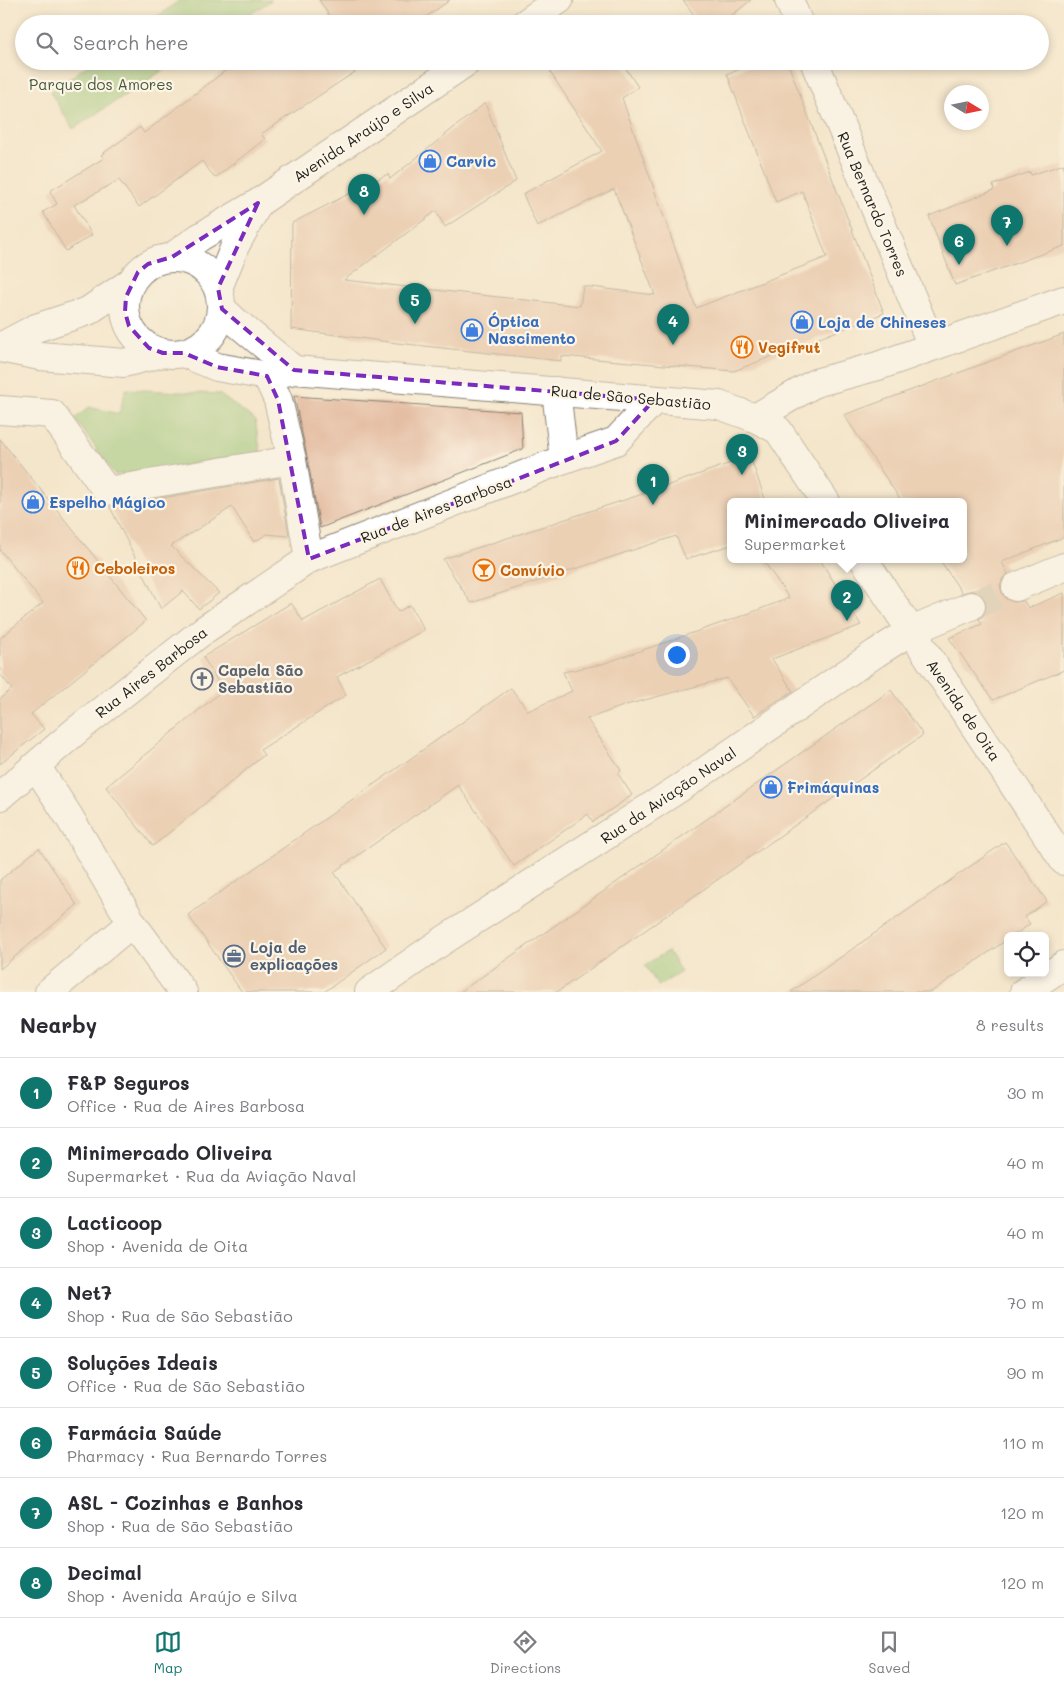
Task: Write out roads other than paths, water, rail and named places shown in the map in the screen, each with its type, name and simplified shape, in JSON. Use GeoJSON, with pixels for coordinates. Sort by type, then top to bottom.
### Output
{"type":"FeatureCollection","features":[{"type":"Feature","properties":{"kind":"street"},"geometry":{"type":"LineString","coordinates":[[537,15],[559,0]]}},
{"type":"Feature","properties":{"kind":"street"},"geometry":{"type":"LineString","coordinates":[[789,0],[795,15]]}},
{"type":"Feature","properties":{"kind":"street","name":"Avenida Araújo e Silva"},"geometry":{"type":"LineString","coordinates":[[172,257],[200,237],[258,203],[455,70]]}},
{"type":"Feature","properties":{"kind":"street","name":"Rua Bernardo Torres"},"geometry":{"type":"LineString","coordinates":[[818,70],[932,346]]}},
{"type":"Feature","properties":{"kind":"street","name":"Avenida Araújo e Silva"},"geometry":{"type":"LineString","coordinates":[[220,298],[235,246],[258,203]]}},
{"type":"Feature","properties":{"kind":"street"},"geometry":{"type":"LineString","coordinates":[[174,353],[149,348],[138,339],[129,326],[125,312],[126,297],[131,282],[138,272],[148,264],[172,257],[187,259],[200,266],[211,276],[220,298],[236,322],[294,370]]}},
{"type":"Feature","properties":{"kind":"street"},"geometry":{"type":"LineString","coordinates":[[0,347],[36,328],[88,311],[131,282]]}},
{"type":"Feature","properties":{"kind":"street"},"geometry":{"type":"LineString","coordinates":[[0,347],[40,356],[124,363],[199,348],[210,338],[218,324],[220,298]]}},
{"type":"Feature","properties":{"kind":"street"},"geometry":{"type":"LineString","coordinates":[[755,418],[815,383],[878,366],[1064,300]]}},
{"type":"Feature","properties":{"kind":"street","name":"Rua de São Sebastião"},"geometry":{"type":"LineString","coordinates":[[174,353],[217,367],[268,376],[294,370],[719,404],[755,418]]}},
{"type":"Feature","properties":{"kind":"street"},"geometry":{"type":"LineString","coordinates":[[268,376],[278,400],[292,460],[309,559]]}},
{"type":"Feature","properties":{"kind":"street"},"geometry":{"type":"LineString","coordinates":[[556,391],[564,459]]}},
{"type":"Feature","properties":{"kind":"street","name":"Rua de Aires Barbosa"},"geometry":{"type":"LineString","coordinates":[[309,559],[564,459],[616,441],[654,400]]}},
{"type":"Feature","properties":{"kind":"street"},"geometry":{"type":"LineString","coordinates":[[0,410],[52,414],[107,491],[292,460]]}},
{"type":"Feature","properties":{"kind":"street"},"geometry":{"type":"LineString","coordinates":[[755,418],[778,430],[823,498]]}},
{"type":"Feature","properties":{"kind":"street","name":"Rua Aires Barbosa"},"geometry":{"type":"LineString","coordinates":[[0,796],[77,730],[204,630],[309,559]]}},
{"type":"Feature","properties":{"kind":"street","name":"Avenida de Oita"},"geometry":{"type":"LineString","coordinates":[[866,563],[1064,861]]}},
{"type":"Feature","properties":{"kind":"street"},"geometry":{"type":"LineString","coordinates":[[1016,587],[1064,567]]}},
{"type":"Feature","properties":{"kind":"street","name":"Rua da Aviação Naval"},"geometry":{"type":"LineString","coordinates":[[369,992],[441,942],[692,780],[876,653],[911,631],[971,606]]}},
{"type":"Feature","properties":{"kind":"street"},"geometry":{"type":"LineString","coordinates":[[36,766],[68,815],[132,923],[184,992]]}},
{"type":"Feature","properties":{"kind":"street"},"geometry":{"type":"LineString","coordinates":[[49,992],[132,923]]}},
{"type":"Feature","properties":{"kind":"street"},"geometry":{"type":"LineString","coordinates":[[1024,992],[1064,966]]}},
{"type":"Feature","properties":{"kind":"tunnel"},"geometry":{"type":"LineString","coordinates":[[971,606],[1016,587]]}},
{"type":"Feature","properties":{"kind":"place","name":"Carvic"},"geometry":{"type":"Point","coordinates":[430,161]}},
{"type":"Feature","properties":{"kind":"place","name":"Decimal"},"geometry":{"type":"Point","coordinates":[364,215]}},
{"type":"Feature","properties":{"kind":"place","name":"ASL - Cozinhas e Banhos"},"geometry":{"type":"Point","coordinates":[1007,246]}},
{"type":"Feature","properties":{"kind":"place","name":"Farmácia Saúde"},"geometry":{"type":"Point","coordinates":[959,265]}},
{"type":"Feature","properties":{"kind":"place","name":"Loja de Chineses"},"geometry":{"type":"Point","coordinates":[802,322]}},
{"type":"Feature","properties":{"kind":"place","name":"Soluções Ideais"},"geometry":{"type":"Point","coordinates":[415,324]}},
{"type":"Feature","properties":{"kind":"place","name":"Óptica Nascimento"},"geometry":{"type":"Point","coordinates":[472,330]}},
{"type":"Feature","properties":{"kind":"place","name":"Net7"},"geometry":{"type":"Point","coordinates":[673,345]}},
{"type":"Feature","properties":{"kind":"place","name":"Vegifrut"},"geometry":{"type":"Point","coordinates":[742,347]}},
{"type":"Feature","properties":{"kind":"place","name":"Lacticoop"},"geometry":{"type":"Point","coordinates":[742,475]}},
{"type":"Feature","properties":{"kind":"place","name":"Espelho Mágico"},"geometry":{"type":"Point","coordinates":[33,502]}},
{"type":"Feature","properties":{"kind":"place","name":"F&P Seguros"},"geometry":{"type":"Point","coordinates":[653,505]}},
{"type":"Feature","properties":{"kind":"place","name":"Ceboleiros"},"geometry":{"type":"Point","coordinates":[78,568]}},
{"type":"Feature","properties":{"kind":"place","name":"Convívio"},"geometry":{"type":"Point","coordinates":[484,570]}},
{"type":"Feature","properties":{"kind":"place","name":"Minimercado Oliveira"},"geometry":{"type":"Point","coordinates":[847,621]}},
{"type":"Feature","properties":{"kind":"place","name":"Capela São Sebastião"},"geometry":{"type":"Point","coordinates":[202,679]}},
{"type":"Feature","properties":{"kind":"place","name":"Frimáquinas"},"geometry":{"type":"Point","coordinates":[771,787]}},
{"type":"Feature","properties":{"kind":"place","name":"Loja de explicações"},"geometry":{"type":"Point","coordinates":[234,956]}},
{"type":"Feature","properties":{"kind":"park label","name":"Parque dos Amores"},"geometry":{"type":"Point","coordinates":[101,84]}}]}
